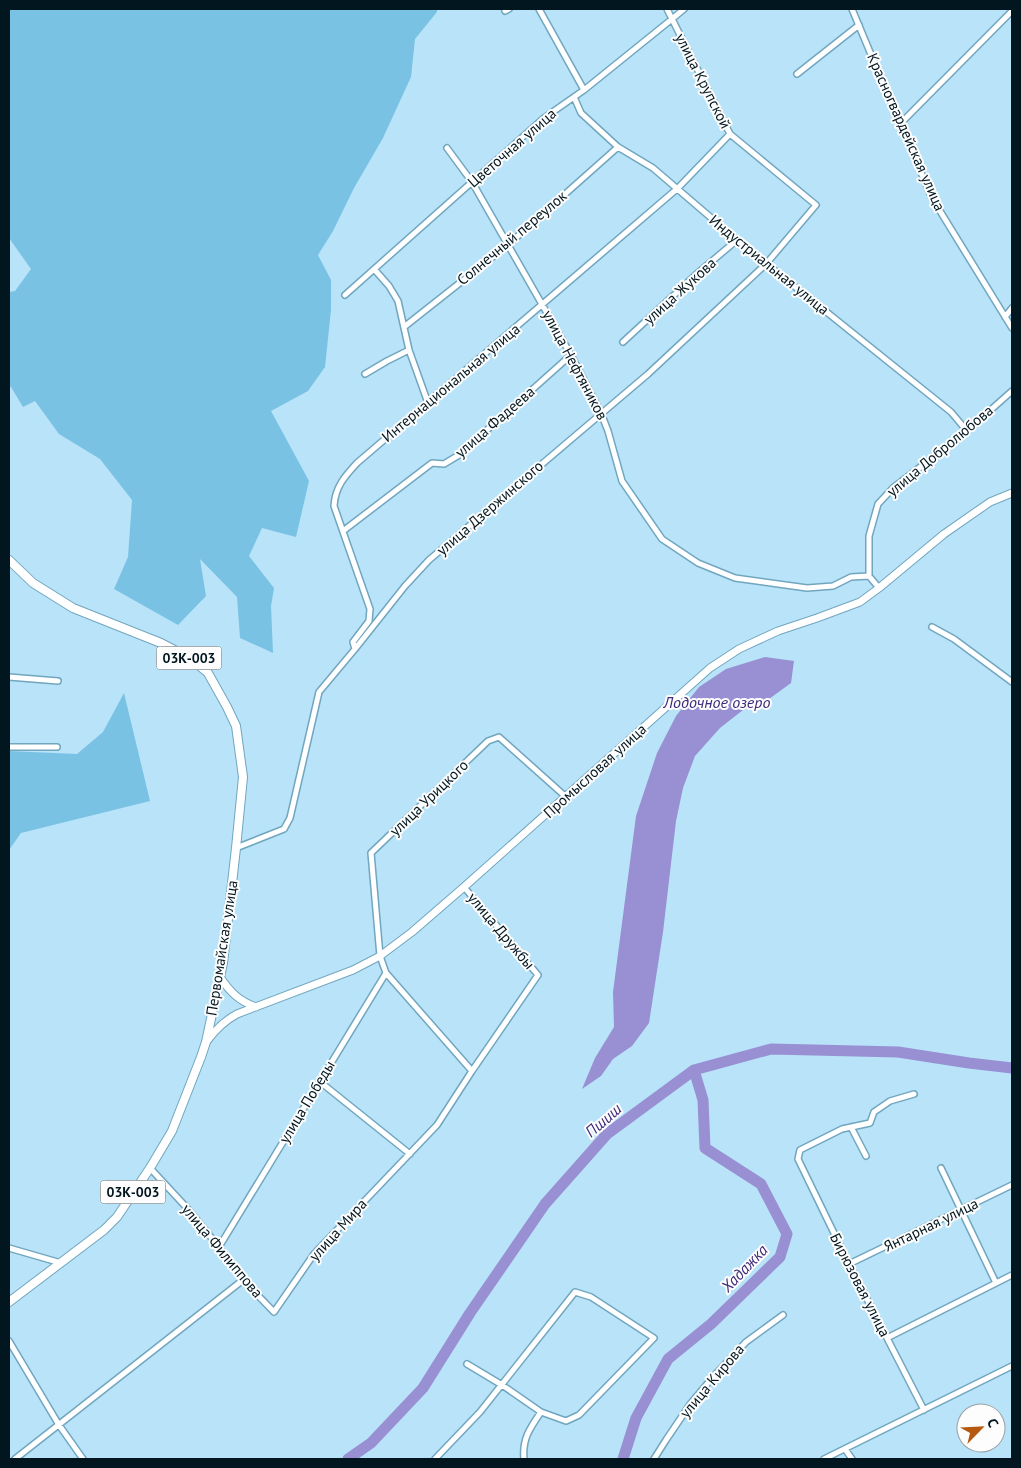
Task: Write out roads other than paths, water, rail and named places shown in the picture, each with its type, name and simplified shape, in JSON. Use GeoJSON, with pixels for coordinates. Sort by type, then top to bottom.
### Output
{"type":"FeatureCollection","features":[{"type":"Feature","properties":{"kind":"main road","name":"Промысловая улица"},"geometry":{"type":"LineString","coordinates":[[206,1042],[215,1030],[237,1014],[353,970],[380,956],[412,932],[464,887],[710,668],[739,649],[778,630],[860,602],[944,534],[990,502],[1012,493]]}},
{"type":"Feature","properties":{"kind":"main road","name":"03К-003"},"geometry":{"type":"LineString","coordinates":[[9,560],[33,583],[73,608],[161,643],[190,658],[208,673],[236,726],[243,777],[236,848]]}},
{"type":"Feature","properties":{"kind":"main road","name":"Первомайская улица"},"geometry":{"type":"LineString","coordinates":[[9,1302],[104,1230],[117,1217],[172,1131],[202,1057],[206,1042],[220,977],[236,848]]}},
{"type":"Feature","properties":{"kind":"main road"},"geometry":{"type":"LineString","coordinates":[[220,977],[227,988],[236,996],[245,1003],[256,1007]]}},
{"type":"Feature","properties":{"kind":"street"},"geometry":{"type":"LineString","coordinates":[[539,9],[584,90]]}},
{"type":"Feature","properties":{"kind":"street","name":"улица Крупской"},"geometry":{"type":"LineString","coordinates":[[667,9],[730,134],[816,205]]}},
{"type":"Feature","properties":{"kind":"street","name":"Цветочная улица"},"geometry":{"type":"LineString","coordinates":[[346,295],[544,118],[584,90],[684,9]]}},
{"type":"Feature","properties":{"kind":"street","name":"Красногвардейская улица"},"geometry":{"type":"LineString","coordinates":[[852,9],[932,198],[1012,328]]}},
{"type":"Feature","properties":{"kind":"street"},"geometry":{"type":"LineString","coordinates":[[900,124],[1012,12]]}},
{"type":"Feature","properties":{"kind":"street"},"geometry":{"type":"LineString","coordinates":[[796,74],[859,25]]}},
{"type":"Feature","properties":{"kind":"street","name":"Индустриальная улица"},"geometry":{"type":"LineString","coordinates":[[574,97],[581,113],[618,147],[653,168],[678,188],[766,264],[951,412],[967,431]]}},
{"type":"Feature","properties":{"kind":"street","name":"Интернациональная улица"},"geometry":{"type":"LineString","coordinates":[[343,531],[334,506],[334,495],[341,481],[358,463],[678,188],[730,134]]}},
{"type":"Feature","properties":{"kind":"street","name":"Солнечный переулок"},"geometry":{"type":"LineString","coordinates":[[404,327],[509,244],[618,147]]}},
{"type":"Feature","properties":{"kind":"street","name":"улица Нефтяников"},"geometry":{"type":"LineString","coordinates":[[447,148],[472,182],[571,355],[601,412],[622,481],[662,539],[698,563],[735,578],[807,588],[833,586],[851,577],[869,576]]}},
{"type":"Feature","properties":{"kind":"street","name":"улица Дзержинского"},"geometry":{"type":"LineString","coordinates":[[236,848],[284,829],[290,818],[319,692],[405,586],[429,560],[648,374],[766,264],[816,205]]}},
{"type":"Feature","properties":{"kind":"street","name":"улица Жукова"},"geometry":{"type":"LineString","coordinates":[[624,342],[698,272],[737,240]]}},
{"type":"Feature","properties":{"kind":"street"},"geometry":{"type":"LineString","coordinates":[[374,269],[389,286],[398,301],[409,350],[428,403]]}},
{"type":"Feature","properties":{"kind":"street"},"geometry":{"type":"LineString","coordinates":[[1004,317],[1012,308]]}},
{"type":"Feature","properties":{"kind":"street"},"geometry":{"type":"LineString","coordinates":[[365,374],[409,350]]}},
{"type":"Feature","properties":{"kind":"street","name":"улица Фадеева"},"geometry":{"type":"LineString","coordinates":[[343,531],[432,463],[444,464],[459,455],[571,355]]}},
{"type":"Feature","properties":{"kind":"street","name":"улица Добролюбова"},"geometry":{"type":"LineString","coordinates":[[869,576],[869,536],[878,504],[893,488],[967,431],[1012,391]]}},
{"type":"Feature","properties":{"kind":"street"},"geometry":{"type":"LineString","coordinates":[[343,531],[370,610],[369,621],[353,642],[355,649]]}},
{"type":"Feature","properties":{"kind":"street"},"geometry":{"type":"LineString","coordinates":[[869,576],[879,588]]}},
{"type":"Feature","properties":{"kind":"street"},"geometry":{"type":"LineString","coordinates":[[932,627],[954,640],[1012,682]]}},
{"type":"Feature","properties":{"kind":"street"},"geometry":{"type":"LineString","coordinates":[[9,677],[58,681]]}},
{"type":"Feature","properties":{"kind":"street","name":"улица Урицкого"},"geometry":{"type":"LineString","coordinates":[[380,956],[371,853],[488,741],[499,737],[566,797]]}},
{"type":"Feature","properties":{"kind":"street"},"geometry":{"type":"LineString","coordinates":[[9,747],[57,747]]}},
{"type":"Feature","properties":{"kind":"street","name":"улица Дружбы"},"geometry":{"type":"LineString","coordinates":[[464,887],[538,975]]}},
{"type":"Feature","properties":{"kind":"street"},"geometry":{"type":"LineString","coordinates":[[380,956],[386,973],[472,1071]]}},
{"type":"Feature","properties":{"kind":"street","name":"улица Победы"},"geometry":{"type":"LineString","coordinates":[[219,1246],[386,973]]}},
{"type":"Feature","properties":{"kind":"street","name":"улица Мира"},"geometry":{"type":"LineString","coordinates":[[274,1312],[314,1254],[437,1125],[538,975]]}},
{"type":"Feature","properties":{"kind":"street"},"geometry":{"type":"LineString","coordinates":[[320,1081],[410,1154]]}},
{"type":"Feature","properties":{"kind":"street"},"geometry":{"type":"LineString","coordinates":[[866,1156],[851,1127],[870,1124],[874,1112],[890,1101],[914,1094]]}},
{"type":"Feature","properties":{"kind":"street","name":"Бирюзовая улица"},"geometry":{"type":"LineString","coordinates":[[851,1127],[842,1129],[800,1150],[798,1159],[849,1264],[924,1410]]}},
{"type":"Feature","properties":{"kind":"street","name":"улица Филиппова"},"geometry":{"type":"LineString","coordinates":[[150,1168],[219,1246],[243,1280],[274,1312]]}},
{"type":"Feature","properties":{"kind":"street"},"geometry":{"type":"LineString","coordinates":[[941,1168],[996,1283]]}},
{"type":"Feature","properties":{"kind":"street","name":"Янтарная улица"},"geometry":{"type":"LineString","coordinates":[[849,1264],[1012,1185]]}},
{"type":"Feature","properties":{"kind":"street"},"geometry":{"type":"LineString","coordinates":[[9,1248],[61,1263]]}},
{"type":"Feature","properties":{"kind":"street"},"geometry":{"type":"LineString","coordinates":[[887,1338],[1012,1275]]}},
{"type":"Feature","properties":{"kind":"street"},"geometry":{"type":"LineString","coordinates":[[15,1459],[243,1280]]}},
{"type":"Feature","properties":{"kind":"street"},"geometry":{"type":"LineString","coordinates":[[435,1459],[480,1412],[502,1385],[576,1292],[591,1297],[654,1338],[579,1415],[566,1422],[542,1412],[502,1385],[467,1364]]}},
{"type":"Feature","properties":{"kind":"street","name":"улица Кирова"},"geometry":{"type":"LineString","coordinates":[[654,1459],[691,1403],[713,1377],[746,1342],[783,1316]]}},
{"type":"Feature","properties":{"kind":"street"},"geometry":{"type":"LineString","coordinates":[[9,1341],[59,1425],[83,1459]]}},
{"type":"Feature","properties":{"kind":"street"},"geometry":{"type":"LineString","coordinates":[[824,1459],[1012,1366]]}},
{"type":"Feature","properties":{"kind":"street"},"geometry":{"type":"LineString","coordinates":[[524,1459],[523,1449],[529,1430],[542,1412]]}},
{"type":"Feature","properties":{"kind":"street"},"geometry":{"type":"LineString","coordinates":[[846,1449],[852,1459]]}},
{"type":"Feature","properties":{"kind":"water","name":"Лодочное озеро"},"geometry":{"type":"Polygon","coordinates":[[[765,657],[794,661],[791,683],[769,699],[743,710],[720,728],[695,756],[683,788],[676,821],[663,932],[649,1023],[632,1046],[613,1059],[601,1076],[582,1089],[595,1058],[614,1027],[613,992],[636,816],[657,753],[676,716],[699,687],[726,669],[765,657]]]}},
{"type":"Feature","properties":{"kind":"waterway","name":"Пшиш"},"geometry":{"type":"LineString","coordinates":[[348,1459],[371,1443],[423,1388],[470,1313],[545,1204],[607,1134],[694,1070],[771,1049],[898,1052],[1012,1068]]}},
{"type":"Feature","properties":{"kind":"waterway","name":"Хадажка"},"geometry":{"type":"LineString","coordinates":[[623,1459],[636,1418],[668,1359],[711,1324],[780,1257],[787,1234],[761,1184],[705,1148],[703,1100],[694,1070]]}}]}
